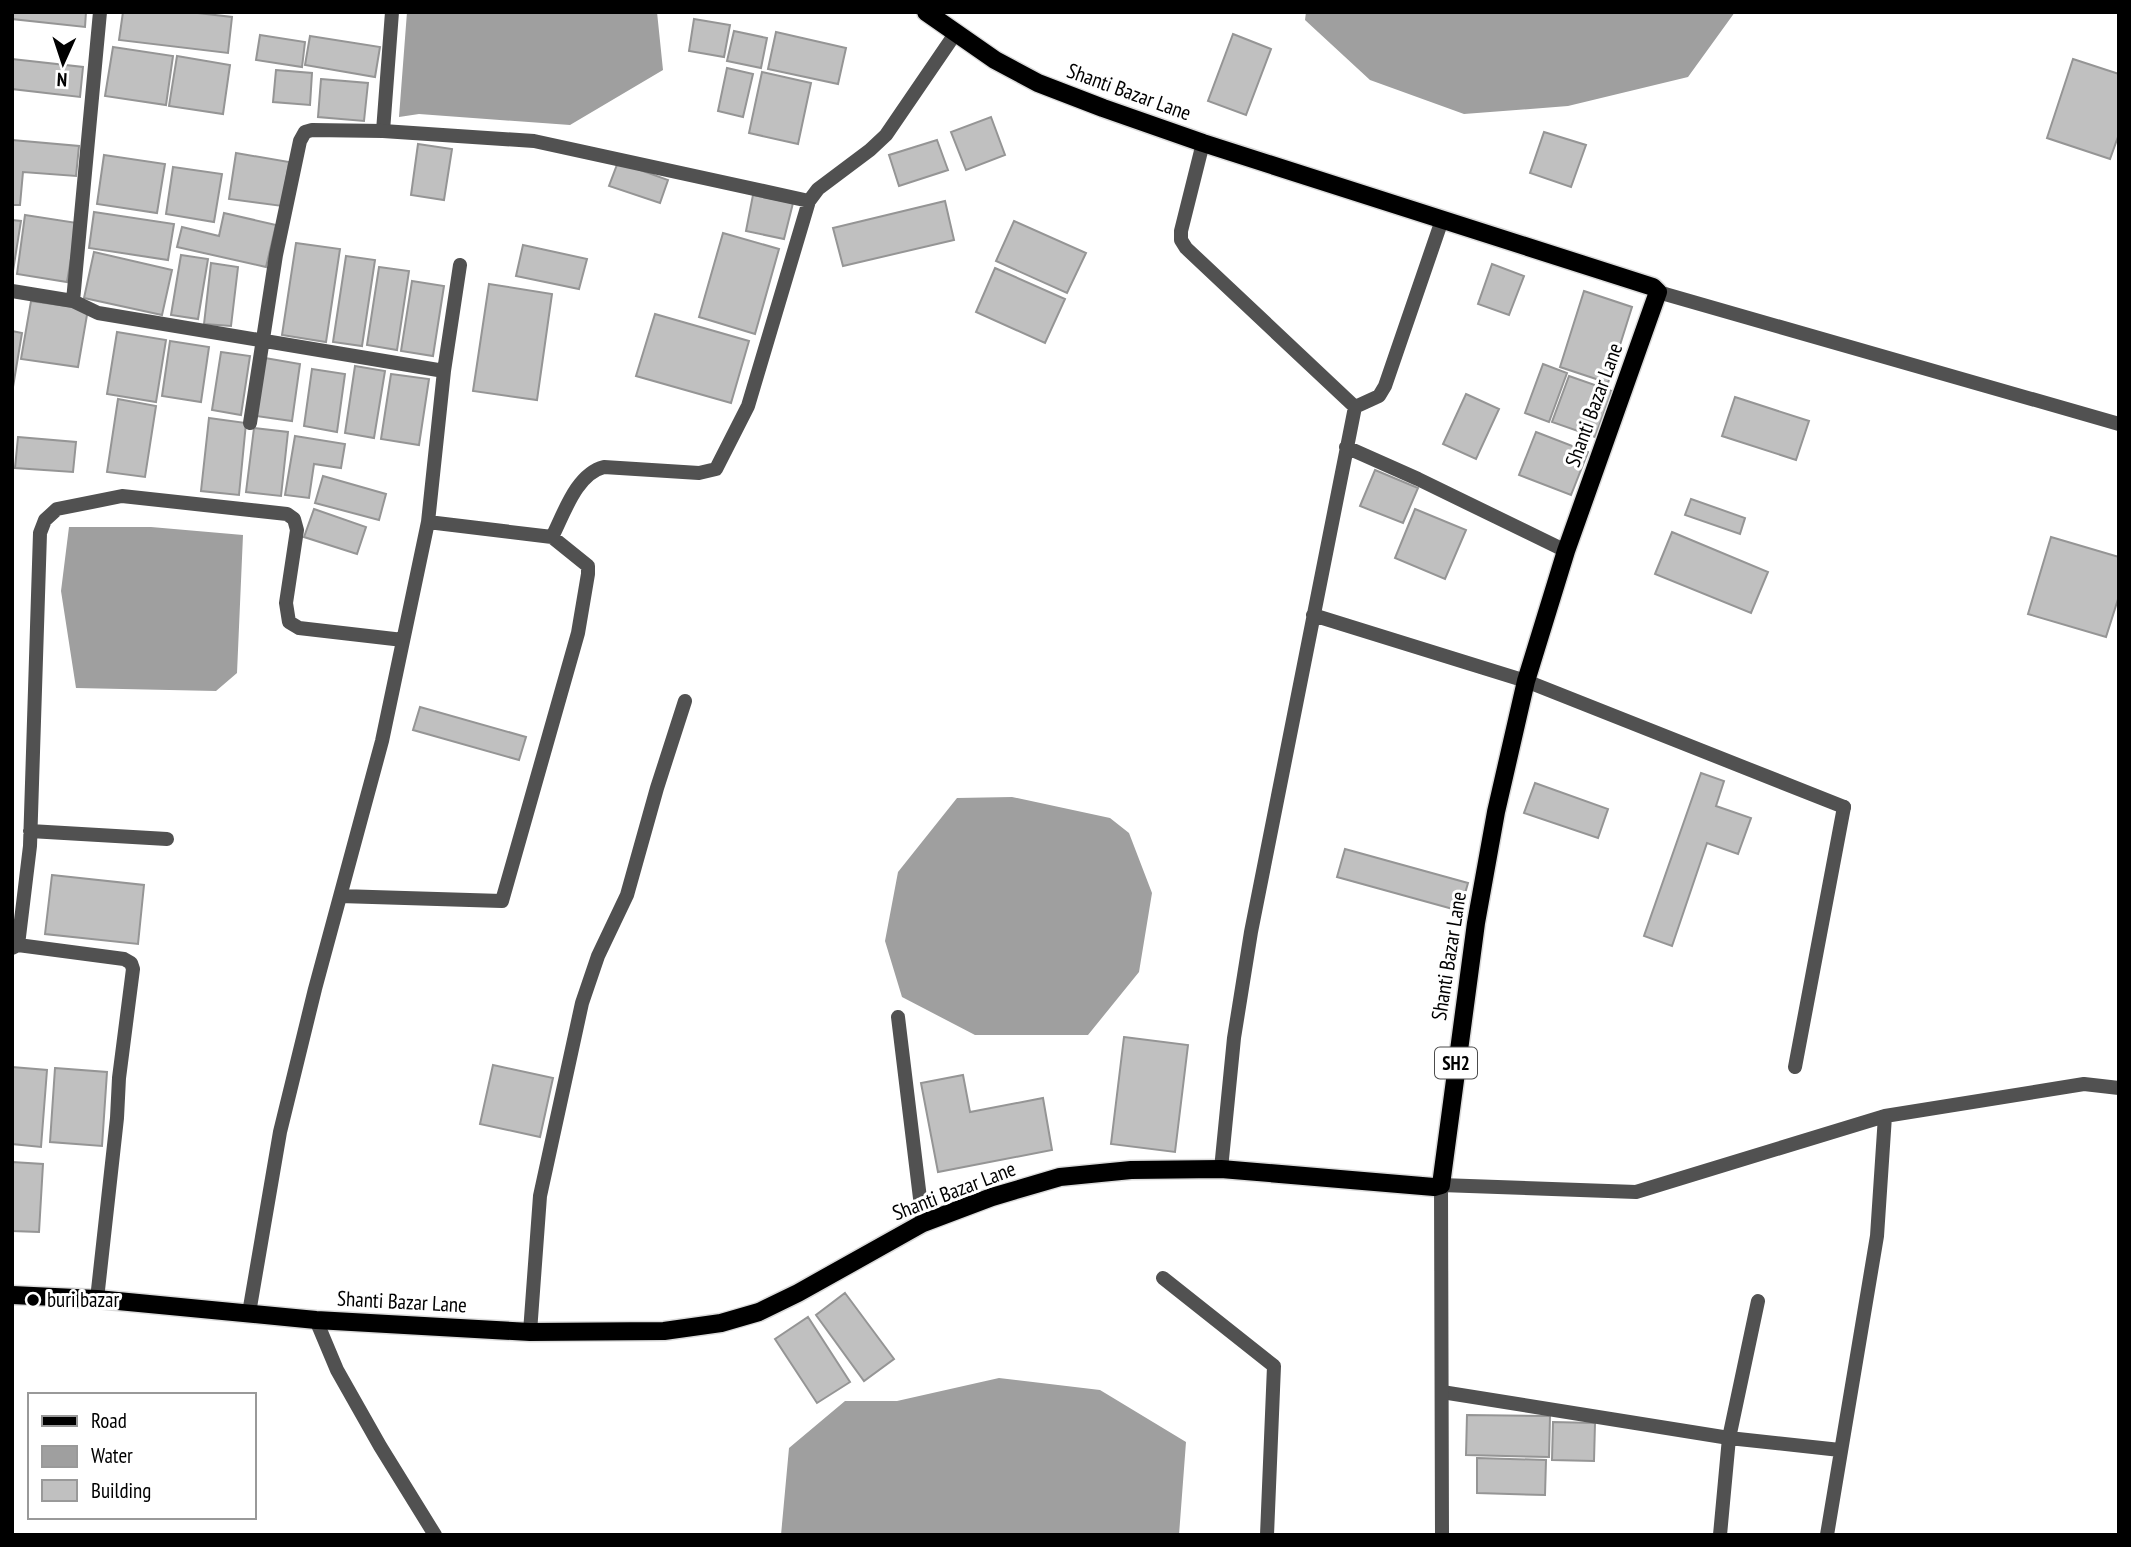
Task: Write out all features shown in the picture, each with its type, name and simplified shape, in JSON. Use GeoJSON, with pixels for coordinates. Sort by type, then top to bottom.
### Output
{"type":"FeatureCollection","features":[{"type":"Feature","properties":{"kind":"main road","name":"Shanti Bazar Lane"},"geometry":{"type":"LineString","coordinates":[[12,1295],[97,1298],[316,1320],[530,1332],[664,1331],[721,1323],[759,1312],[923,1223],[992,1197],[1060,1177],[1131,1170],[1221,1169],[1434,1187],[1441,1185],[1476,923],[1496,812],[1526,681],[1566,551],[1658,292],[1653,287],[1203,143],[1038,83],[995,60],[926,12]]}},
{"type":"Feature","properties":{"kind":"street"},"geometry":{"type":"LineString","coordinates":[[73,301],[100,12]]}},
{"type":"Feature","properties":{"kind":"street"},"geometry":{"type":"LineString","coordinates":[[383,131],[392,12]]}},
{"type":"Feature","properties":{"kind":"street"},"geometry":{"type":"LineString","coordinates":[[552,537],[582,480],[596,469],[604,467],[699,473],[716,469],[748,406],[809,201],[818,190],[886,135],[955,34]]}},
{"type":"Feature","properties":{"kind":"street"},"geometry":{"type":"LineString","coordinates":[[250,423],[276,255],[305,132],[383,131],[534,141],[809,201]]}},
{"type":"Feature","properties":{"kind":"street"},"geometry":{"type":"LineString","coordinates":[[1203,143],[1181,240],[1186,248],[1355,408]]}},
{"type":"Feature","properties":{"kind":"street"},"geometry":{"type":"LineString","coordinates":[[1355,408],[1379,396],[1385,386],[1442,220]]}},
{"type":"Feature","properties":{"kind":"street"},"geometry":{"type":"LineString","coordinates":[[249,1313],[280,1132],[382,741],[428,522],[444,372],[460,265]]}},
{"type":"Feature","properties":{"kind":"street"},"geometry":{"type":"LineString","coordinates":[[12,291],[73,301],[98,313],[444,372]]}},
{"type":"Feature","properties":{"kind":"street"},"geometry":{"type":"LineString","coordinates":[[1658,292],[2119,424]]}},
{"type":"Feature","properties":{"kind":"street"},"geometry":{"type":"LineString","coordinates":[[1221,1169],[1234,1038],[1251,932],[1355,408]]}},
{"type":"Feature","properties":{"kind":"street"},"geometry":{"type":"LineString","coordinates":[[1346,447],[1566,551]]}},
{"type":"Feature","properties":{"kind":"street"},"geometry":{"type":"LineString","coordinates":[[97,1298],[119,1078],[134,968],[124,959],[15,947],[30,846],[40,533],[45,520],[57,509],[122,496],[287,514],[294,519],[297,530],[286,603],[289,622],[299,628],[403,640]]}},
{"type":"Feature","properties":{"kind":"street"},"geometry":{"type":"LineString","coordinates":[[340,896],[502,901],[578,633],[588,566],[552,537],[428,522]]}},
{"type":"Feature","properties":{"kind":"street"},"geometry":{"type":"LineString","coordinates":[[1313,615],[1526,681],[1844,807],[1796,1067]]}},
{"type":"Feature","properties":{"kind":"street"},"geometry":{"type":"LineString","coordinates":[[530,1332],[540,1196],[582,1003],[597,956],[627,895],[685,701]]}},
{"type":"Feature","properties":{"kind":"street"},"geometry":{"type":"LineString","coordinates":[[30,831],[167,839]]}},
{"type":"Feature","properties":{"kind":"street"},"geometry":{"type":"LineString","coordinates":[[898,1017],[923,1223]]}},
{"type":"Feature","properties":{"kind":"street"},"geometry":{"type":"LineString","coordinates":[[1442,1535],[1441,1185],[1636,1192],[1885,1116],[2084,1084],[2119,1088]]}},
{"type":"Feature","properties":{"kind":"street"},"geometry":{"type":"LineString","coordinates":[[1827,1535],[1877,1236],[1885,1116]]}},
{"type":"Feature","properties":{"kind":"street"},"geometry":{"type":"LineString","coordinates":[[1163,1278],[1274,1366],[1267,1535]]}},
{"type":"Feature","properties":{"kind":"street"},"geometry":{"type":"LineString","coordinates":[[1720,1535],[1729,1438],[1758,1301]]}},
{"type":"Feature","properties":{"kind":"street"},"geometry":{"type":"LineString","coordinates":[[316,1320],[337,1370],[435,1535]]}},
{"type":"Feature","properties":{"kind":"street"},"geometry":{"type":"LineString","coordinates":[[1442,1392],[1729,1438],[1840,1450]]}},
{"type":"Feature","properties":{"kind":"water"},"geometry":{"type":"Polygon","coordinates":[[[407,12],[657,12],[663,70],[570,125],[419,114],[399,117],[407,12]]]}},
{"type":"Feature","properties":{"kind":"water"},"geometry":{"type":"Polygon","coordinates":[[[1306,12],[1735,12],[1688,77],[1568,106],[1464,114],[1370,80],[1305,20],[1306,12]]]}},
{"type":"Feature","properties":{"kind":"water"},"geometry":{"type":"Polygon","coordinates":[[[69,527],[151,527],[243,535],[237,673],[216,691],[76,688],[61,591],[69,527]]]}},
{"type":"Feature","properties":{"kind":"water"},"geometry":{"type":"Polygon","coordinates":[[[1012,797],[1110,818],[1129,833],[1152,893],[1139,972],[1088,1035],[975,1035],[902,997],[885,941],[898,872],[957,798],[1012,797]]]}},
{"type":"Feature","properties":{"kind":"water"},"geometry":{"type":"Polygon","coordinates":[[[999,1378],[1100,1390],[1186,1442],[1179,1535],[781,1535],[789,1448],[845,1401],[897,1401],[999,1378]]]}},
{"type":"Feature","properties":{"kind":"building"},"geometry":{"type":"Polygon","coordinates":[[[12,12],[86,12],[85,27],[12,19],[12,12]]]}},
{"type":"Feature","properties":{"kind":"building"},"geometry":{"type":"Polygon","coordinates":[[[123,12],[189,12],[232,17],[228,53],[119,40],[123,12]]]}},
{"type":"Feature","properties":{"kind":"building"},"geometry":{"type":"Polygon","coordinates":[[[694,19],[730,25],[724,57],[689,51],[694,19]]]}},
{"type":"Feature","properties":{"kind":"building"},"geometry":{"type":"Polygon","coordinates":[[[734,31],[767,38],[761,68],[727,61],[734,31]]]}},
{"type":"Feature","properties":{"kind":"building"},"geometry":{"type":"Polygon","coordinates":[[[776,32],[846,48],[838,84],[768,69],[776,32]]]}},
{"type":"Feature","properties":{"kind":"building"},"geometry":{"type":"Polygon","coordinates":[[[1233,34],[1271,49],[1246,115],[1208,101],[1233,34]]]}},
{"type":"Feature","properties":{"kind":"building"},"geometry":{"type":"Polygon","coordinates":[[[260,35],[305,42],[302,67],[256,60],[260,35]]]}},
{"type":"Feature","properties":{"kind":"building"},"geometry":{"type":"Polygon","coordinates":[[[310,36],[380,47],[375,77],[305,65],[310,36]]]}},
{"type":"Feature","properties":{"kind":"building"},"geometry":{"type":"Polygon","coordinates":[[[113,47],[173,56],[166,105],[105,96],[113,47]]]}},
{"type":"Feature","properties":{"kind":"building"},"geometry":{"type":"Polygon","coordinates":[[[177,56],[230,65],[223,114],[169,106],[177,56]]]}},
{"type":"Feature","properties":{"kind":"building"},"geometry":{"type":"Polygon","coordinates":[[[12,59],[83,67],[80,97],[12,89],[12,59]]]}},
{"type":"Feature","properties":{"kind":"building"},"geometry":{"type":"Polygon","coordinates":[[[2073,59],[2119,74],[2119,134],[2110,159],[2047,138],[2073,59]]]}},
{"type":"Feature","properties":{"kind":"building"},"geometry":{"type":"Polygon","coordinates":[[[727,68],[753,74],[743,117],[718,111],[727,68]]]}},
{"type":"Feature","properties":{"kind":"building"},"geometry":{"type":"Polygon","coordinates":[[[276,70],[312,73],[310,105],[273,102],[276,70]]]}},
{"type":"Feature","properties":{"kind":"building"},"geometry":{"type":"Polygon","coordinates":[[[762,72],[811,83],[798,144],[749,133],[762,72]]]}},
{"type":"Feature","properties":{"kind":"building"},"geometry":{"type":"Polygon","coordinates":[[[321,79],[368,83],[364,121],[318,117],[321,79]]]}},
{"type":"Feature","properties":{"kind":"building"},"geometry":{"type":"Polygon","coordinates":[[[991,117],[1005,155],[966,170],[951,132],[991,117]]]}},
{"type":"Feature","properties":{"kind":"building"},"geometry":{"type":"Polygon","coordinates":[[[1544,132],[1586,145],[1571,187],[1530,173],[1544,132]]]}},
{"type":"Feature","properties":{"kind":"building"},"geometry":{"type":"Polygon","coordinates":[[[12,140],[79,146],[76,176],[23,172],[20,205],[12,205],[12,140]]]}},
{"type":"Feature","properties":{"kind":"building"},"geometry":{"type":"Polygon","coordinates":[[[937,140],[948,170],[899,186],[889,155],[937,140]]]}},
{"type":"Feature","properties":{"kind":"building"},"geometry":{"type":"Polygon","coordinates":[[[418,144],[452,149],[444,200],[411,195],[418,144]]]}},
{"type":"Feature","properties":{"kind":"building"},"geometry":{"type":"Polygon","coordinates":[[[236,153],[289,162],[282,206],[229,199],[236,153]]]}},
{"type":"Feature","properties":{"kind":"building"},"geometry":{"type":"Polygon","coordinates":[[[104,155],[165,164],[157,213],[97,204],[104,155]]]}},
{"type":"Feature","properties":{"kind":"building"},"geometry":{"type":"Polygon","coordinates":[[[618,162],[668,180],[660,203],[609,186],[618,162]]]}},
{"type":"Feature","properties":{"kind":"building"},"geometry":{"type":"Polygon","coordinates":[[[173,167],[222,174],[214,222],[166,214],[173,167]]]}},
{"type":"Feature","properties":{"kind":"building"},"geometry":{"type":"Polygon","coordinates":[[[753,195],[793,203],[784,239],[746,231],[753,195]]]}},
{"type":"Feature","properties":{"kind":"building"},"geometry":{"type":"Polygon","coordinates":[[[945,201],[954,240],[843,266],[833,228],[945,201]]]}},
{"type":"Feature","properties":{"kind":"building"},"geometry":{"type":"Polygon","coordinates":[[[94,212],[174,224],[168,260],[89,248],[94,212]]]}},
{"type":"Feature","properties":{"kind":"building"},"geometry":{"type":"Polygon","coordinates":[[[224,213],[276,225],[266,267],[177,247],[182,227],[219,236],[224,213]]]}},
{"type":"Feature","properties":{"kind":"building"},"geometry":{"type":"Polygon","coordinates":[[[25,215],[77,223],[67,282],[17,274],[25,215]]]}},
{"type":"Feature","properties":{"kind":"building"},"geometry":{"type":"Polygon","coordinates":[[[12,220],[21,221],[12,277],[12,220]]]}},
{"type":"Feature","properties":{"kind":"building"},"geometry":{"type":"Polygon","coordinates":[[[1014,221],[1086,253],[1067,293],[996,261],[1014,221]]]}},
{"type":"Feature","properties":{"kind":"building"},"geometry":{"type":"Polygon","coordinates":[[[723,233],[779,249],[755,334],[699,317],[723,233]]]}},
{"type":"Feature","properties":{"kind":"building"},"geometry":{"type":"Polygon","coordinates":[[[296,243],[340,249],[326,342],[282,335],[296,243]]]}},
{"type":"Feature","properties":{"kind":"building"},"geometry":{"type":"Polygon","coordinates":[[[523,245],[587,259],[579,289],[516,276],[523,245]]]}},
{"type":"Feature","properties":{"kind":"building"},"geometry":{"type":"Polygon","coordinates":[[[94,252],[172,270],[162,315],[84,298],[94,252]]]}},
{"type":"Feature","properties":{"kind":"building"},"geometry":{"type":"Polygon","coordinates":[[[181,255],[208,259],[198,319],[171,315],[181,255]]]}},
{"type":"Feature","properties":{"kind":"building"},"geometry":{"type":"Polygon","coordinates":[[[346,256],[375,260],[362,346],[333,342],[346,256]]]}},
{"type":"Feature","properties":{"kind":"building"},"geometry":{"type":"Polygon","coordinates":[[[211,263],[238,267],[231,326],[204,324],[211,263]]]}},
{"type":"Feature","properties":{"kind":"building"},"geometry":{"type":"Polygon","coordinates":[[[1492,264],[1524,276],[1509,315],[1478,304],[1492,264]]]}},
{"type":"Feature","properties":{"kind":"building"},"geometry":{"type":"Polygon","coordinates":[[[379,267],[409,271],[397,350],[367,345],[379,267]]]}},
{"type":"Feature","properties":{"kind":"building"},"geometry":{"type":"Polygon","coordinates":[[[995,268],[1065,299],[1045,343],[976,312],[995,268]]]}},
{"type":"Feature","properties":{"kind":"building"},"geometry":{"type":"Polygon","coordinates":[[[412,281],[444,286],[433,356],[401,351],[412,281]]]}},
{"type":"Feature","properties":{"kind":"building"},"geometry":{"type":"Polygon","coordinates":[[[489,284],[552,294],[537,400],[473,391],[489,284]]]}},
{"type":"Feature","properties":{"kind":"building"},"geometry":{"type":"Polygon","coordinates":[[[1584,291],[1632,307],[1608,383],[1560,367],[1584,291]]]}},
{"type":"Feature","properties":{"kind":"building"},"geometry":{"type":"Polygon","coordinates":[[[31,301],[88,309],[78,367],[21,359],[31,301]]]}},
{"type":"Feature","properties":{"kind":"building"},"geometry":{"type":"Polygon","coordinates":[[[655,314],[749,341],[731,403],[636,376],[655,314]]]}},
{"type":"Feature","properties":{"kind":"building"},"geometry":{"type":"Polygon","coordinates":[[[12,331],[22,333],[13,387],[12,387],[12,331]]]}},
{"type":"Feature","properties":{"kind":"building"},"geometry":{"type":"Polygon","coordinates":[[[117,332],[166,340],[156,402],[107,394],[117,332]]]}},
{"type":"Feature","properties":{"kind":"building"},"geometry":{"type":"Polygon","coordinates":[[[170,341],[209,347],[201,402],[162,396],[170,341]]]}},
{"type":"Feature","properties":{"kind":"building"},"geometry":{"type":"Polygon","coordinates":[[[221,352],[250,356],[241,415],[212,410],[221,352]]]}},
{"type":"Feature","properties":{"kind":"building"},"geometry":{"type":"Polygon","coordinates":[[[265,358],[300,364],[292,421],[256,416],[265,358]]]}},
{"type":"Feature","properties":{"kind":"building"},"geometry":{"type":"Polygon","coordinates":[[[1543,364],[1567,373],[1549,422],[1525,413],[1543,364]]]}},
{"type":"Feature","properties":{"kind":"building"},"geometry":{"type":"Polygon","coordinates":[[[355,366],[385,371],[374,438],[345,433],[355,366]]]}},
{"type":"Feature","properties":{"kind":"building"},"geometry":{"type":"Polygon","coordinates":[[[312,369],[345,374],[337,432],[304,426],[312,369]]]}},
{"type":"Feature","properties":{"kind":"building"},"geometry":{"type":"Polygon","coordinates":[[[391,374],[429,379],[419,445],[381,439],[391,374]]]}},
{"type":"Feature","properties":{"kind":"building"},"geometry":{"type":"Polygon","coordinates":[[[1569,376],[1612,391],[1595,437],[1552,422],[1569,376]]]}},
{"type":"Feature","properties":{"kind":"building"},"geometry":{"type":"Polygon","coordinates":[[[1466,394],[1499,409],[1476,459],[1443,444],[1466,394]]]}},
{"type":"Feature","properties":{"kind":"building"},"geometry":{"type":"Polygon","coordinates":[[[1735,397],[1809,421],[1796,460],[1722,436],[1735,397]]]}},
{"type":"Feature","properties":{"kind":"building"},"geometry":{"type":"Polygon","coordinates":[[[118,399],[156,406],[145,477],[107,472],[118,399]]]}},
{"type":"Feature","properties":{"kind":"building"},"geometry":{"type":"Polygon","coordinates":[[[209,418],[246,423],[239,495],[201,491],[209,418]]]}},
{"type":"Feature","properties":{"kind":"building"},"geometry":{"type":"Polygon","coordinates":[[[254,428],[288,432],[281,496],[246,492],[254,428]]]}},
{"type":"Feature","properties":{"kind":"building"},"geometry":{"type":"Polygon","coordinates":[[[1536,432],[1588,452],[1571,495],[1519,475],[1536,432]]]}},
{"type":"Feature","properties":{"kind":"building"},"geometry":{"type":"Polygon","coordinates":[[[295,436],[345,444],[341,468],[314,464],[309,498],[285,495],[295,436]]]}},
{"type":"Feature","properties":{"kind":"building"},"geometry":{"type":"Polygon","coordinates":[[[18,437],[76,442],[73,472],[15,468],[18,437]]]}},
{"type":"Feature","properties":{"kind":"building"},"geometry":{"type":"Polygon","coordinates":[[[1375,470],[1418,488],[1403,523],[1360,506],[1375,470]]]}},
{"type":"Feature","properties":{"kind":"building"},"geometry":{"type":"Polygon","coordinates":[[[323,476],[386,494],[379,520],[315,503],[323,476]]]}},
{"type":"Feature","properties":{"kind":"building"},"geometry":{"type":"Polygon","coordinates":[[[1691,499],[1745,518],[1740,534],[1685,515],[1691,499]]]}},
{"type":"Feature","properties":{"kind":"building"},"geometry":{"type":"Polygon","coordinates":[[[314,509],[366,527],[357,554],[304,537],[314,509]]]}},
{"type":"Feature","properties":{"kind":"building"},"geometry":{"type":"Polygon","coordinates":[[[1415,509],[1466,530],[1445,579],[1395,558],[1415,509]]]}},
{"type":"Feature","properties":{"kind":"building"},"geometry":{"type":"Polygon","coordinates":[[[1672,532],[1768,572],[1751,613],[1655,574],[1672,532]]]}},
{"type":"Feature","properties":{"kind":"building"},"geometry":{"type":"Polygon","coordinates":[[[2051,537],[2119,557],[2119,596],[2106,637],[2028,614],[2051,537]]]}},
{"type":"Feature","properties":{"kind":"building"},"geometry":{"type":"Polygon","coordinates":[[[420,707],[526,737],[519,760],[413,730],[420,707]]]}},
{"type":"Feature","properties":{"kind":"building"},"geometry":{"type":"Polygon","coordinates":[[[1701,773],[1724,781],[1716,806],[1751,818],[1738,854],[1707,843],[1672,946],[1644,936],[1701,773]]]}},
{"type":"Feature","properties":{"kind":"building"},"geometry":{"type":"Polygon","coordinates":[[[1535,783],[1608,809],[1598,838],[1524,813],[1535,783]]]}},
{"type":"Feature","properties":{"kind":"building"},"geometry":{"type":"Polygon","coordinates":[[[1345,849],[1468,883],[1460,911],[1337,877],[1345,849]]]}},
{"type":"Feature","properties":{"kind":"building"},"geometry":{"type":"Polygon","coordinates":[[[52,875],[144,885],[138,944],[45,934],[52,875]]]}},
{"type":"Feature","properties":{"kind":"building"},"geometry":{"type":"Polygon","coordinates":[[[1124,1037],[1188,1045],[1175,1152],[1111,1144],[1124,1037]]]}},
{"type":"Feature","properties":{"kind":"building"},"geometry":{"type":"Polygon","coordinates":[[[493,1065],[553,1078],[540,1137],[480,1124],[493,1065]]]}},
{"type":"Feature","properties":{"kind":"building"},"geometry":{"type":"Polygon","coordinates":[[[12,1067],[47,1070],[41,1147],[12,1144],[12,1067]]]}},
{"type":"Feature","properties":{"kind":"building"},"geometry":{"type":"Polygon","coordinates":[[[55,1068],[107,1072],[102,1146],[50,1142],[55,1068]]]}},
{"type":"Feature","properties":{"kind":"building"},"geometry":{"type":"Polygon","coordinates":[[[963,1075],[970,1112],[1043,1098],[1052,1150],[938,1172],[921,1083],[963,1075]]]}},
{"type":"Feature","properties":{"kind":"building"},"geometry":{"type":"Polygon","coordinates":[[[12,1162],[43,1164],[39,1232],[12,1231],[12,1162]]]}},
{"type":"Feature","properties":{"kind":"building"},"geometry":{"type":"Polygon","coordinates":[[[845,1293],[894,1359],[864,1381],[816,1315],[845,1293]]]}},
{"type":"Feature","properties":{"kind":"building"},"geometry":{"type":"Polygon","coordinates":[[[808,1317],[850,1382],[817,1403],[775,1339],[808,1317]]]}},
{"type":"Feature","properties":{"kind":"building"},"geometry":{"type":"Polygon","coordinates":[[[1467,1415],[1550,1416],[1549,1457],[1466,1455],[1467,1415]]]}},
{"type":"Feature","properties":{"kind":"building"},"geometry":{"type":"Polygon","coordinates":[[[1553,1422],[1595,1423],[1594,1461],[1552,1460],[1553,1422]]]}},
{"type":"Feature","properties":{"kind":"building"},"geometry":{"type":"Polygon","coordinates":[[[1477,1458],[1546,1460],[1545,1495],[1477,1493],[1477,1458]]]}},
{"type":"Feature","properties":{"kind":"place","name":"buri bazar"},"geometry":{"type":"Point","coordinates":[33,1300]}}]}
